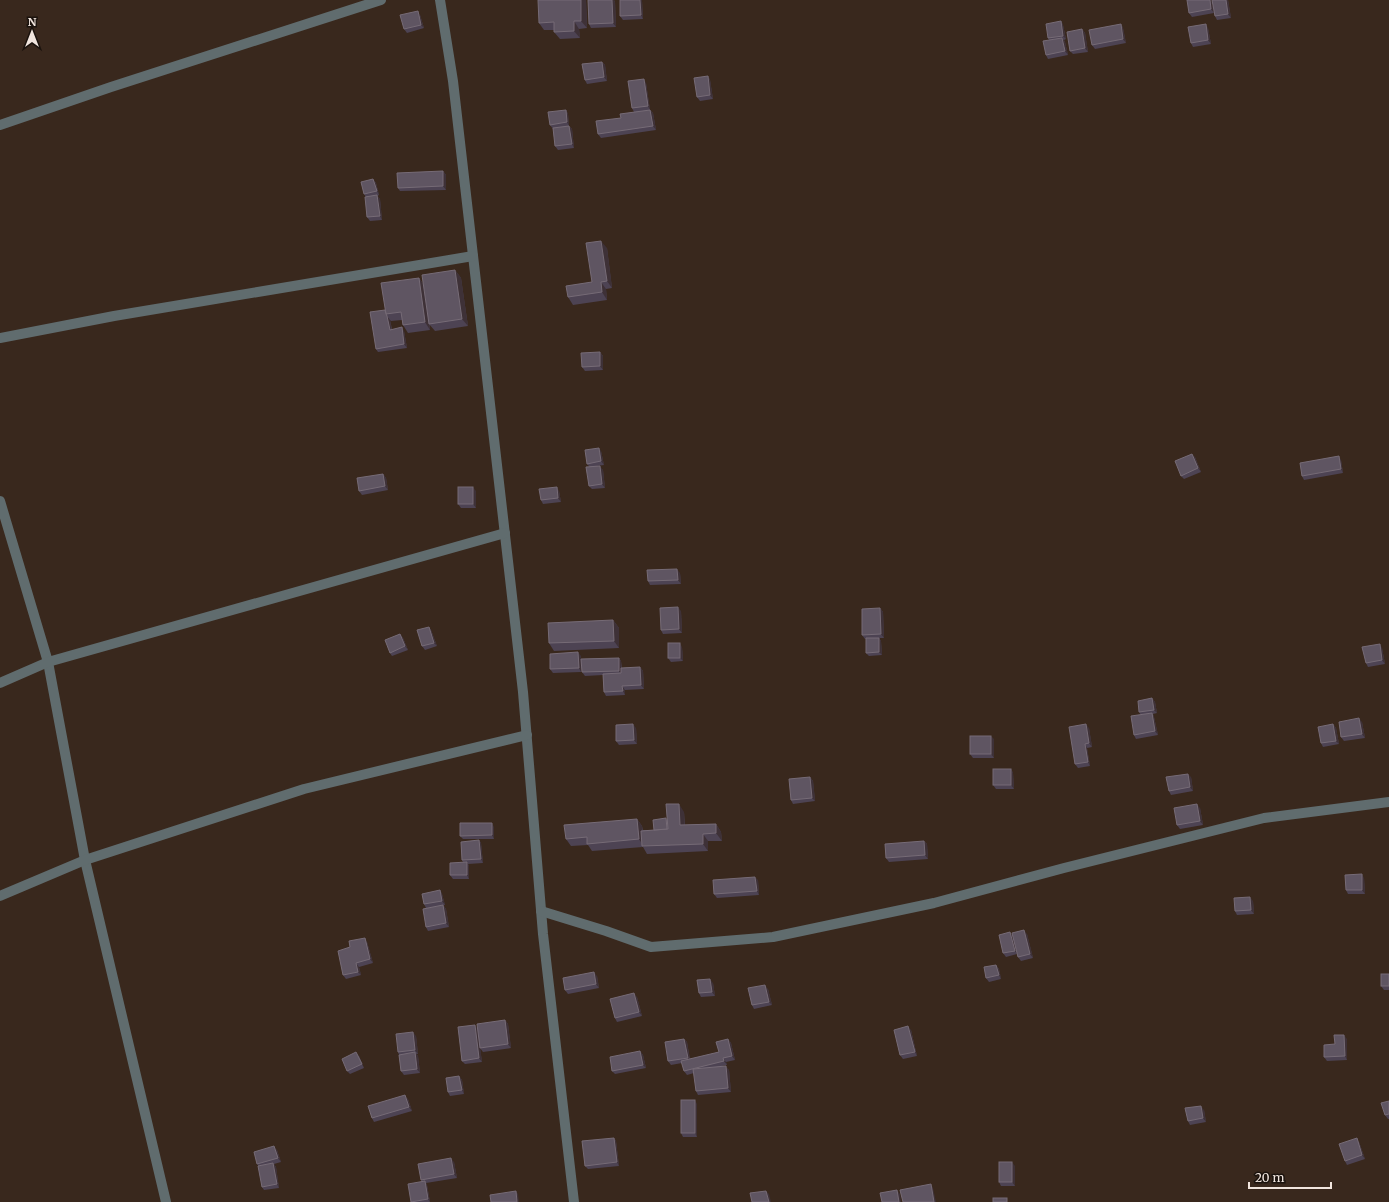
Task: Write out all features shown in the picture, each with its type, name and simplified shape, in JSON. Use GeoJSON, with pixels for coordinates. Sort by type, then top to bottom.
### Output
{"type":"FeatureCollection","features":[{"type":"Feature","properties":{"kind":"street"},"geometry":{"type":"LineString","coordinates":[[0,125],[111,87],[382,0]]}},
{"type":"Feature","properties":{"kind":"street"},"geometry":{"type":"LineString","coordinates":[[440,0],[453,81],[505,533],[527,735],[541,911],[574,1202]]}},
{"type":"Feature","properties":{"kind":"street"},"geometry":{"type":"LineString","coordinates":[[0,338],[114,316],[473,256]]}},
{"type":"Feature","properties":{"kind":"street"},"geometry":{"type":"LineString","coordinates":[[0,501],[48,662],[85,860],[166,1202]]}},
{"type":"Feature","properties":{"kind":"street"},"geometry":{"type":"LineString","coordinates":[[0,683],[48,662],[505,533]]}},
{"type":"Feature","properties":{"kind":"street"},"geometry":{"type":"LineString","coordinates":[[0,896],[85,860],[304,789],[527,735]]}},
{"type":"Feature","properties":{"kind":"street"},"geometry":{"type":"LineString","coordinates":[[541,911],[606,931],[651,947],[774,937],[934,903],[1064,868],[1264,818],[1389,802]]}},
{"type":"Feature","properties":{"kind":"building"},"geometry":{"type":"Polygon","coordinates":[[[538,0],[581,0],[581,21],[574,21],[574,31],[554,32],[554,22],[539,23],[538,0]]]}},
{"type":"Feature","properties":{"kind":"building"},"geometry":{"type":"Polygon","coordinates":[[[588,0],[612,0],[613,23],[589,24],[588,0]]]}},
{"type":"Feature","properties":{"kind":"building"},"geometry":{"type":"Polygon","coordinates":[[[620,0],[640,0],[641,15],[620,16],[620,0]]]}},
{"type":"Feature","properties":{"kind":"building"},"geometry":{"type":"Polygon","coordinates":[[[1187,0],[1210,0],[1211,9],[1189,13],[1187,0]]]}},
{"type":"Feature","properties":{"kind":"building"},"geometry":{"type":"Polygon","coordinates":[[[1212,0],[1226,0],[1228,14],[1215,16],[1212,0]]]}},
{"type":"Feature","properties":{"kind":"building"},"geometry":{"type":"Polygon","coordinates":[[[418,11],[421,25],[404,29],[400,15],[418,11]]]}},
{"type":"Feature","properties":{"kind":"building"},"geometry":{"type":"Polygon","coordinates":[[[1061,21],[1063,36],[1048,38],[1046,24],[1061,21]]]}},
{"type":"Feature","properties":{"kind":"building"},"geometry":{"type":"Polygon","coordinates":[[[1121,24],[1123,39],[1092,45],[1089,30],[1121,24]]]}},
{"type":"Feature","properties":{"kind":"building"},"geometry":{"type":"Polygon","coordinates":[[[1206,24],[1208,40],[1191,43],[1188,27],[1206,24]]]}},
{"type":"Feature","properties":{"kind":"building"},"geometry":{"type":"Polygon","coordinates":[[[1082,29],[1085,48],[1070,51],[1067,32],[1082,29]]]}},
{"type":"Feature","properties":{"kind":"building"},"geometry":{"type":"Polygon","coordinates":[[[1062,38],[1065,51],[1046,55],[1043,41],[1062,38]]]}},
{"type":"Feature","properties":{"kind":"building"},"geometry":{"type":"Polygon","coordinates":[[[602,62],[604,77],[585,80],[582,64],[602,62]]]}},
{"type":"Feature","properties":{"kind":"building"},"geometry":{"type":"Polygon","coordinates":[[[708,76],[710,95],[697,97],[694,78],[708,76]]]}},
{"type":"Feature","properties":{"kind":"building"},"geometry":{"type":"Polygon","coordinates":[[[644,79],[648,106],[632,108],[628,81],[644,79]]]}},
{"type":"Feature","properties":{"kind":"building"},"geometry":{"type":"Polygon","coordinates":[[[566,110],[567,122],[550,125],[548,112],[566,110]]]}},
{"type":"Feature","properties":{"kind":"building"},"geometry":{"type":"Polygon","coordinates":[[[650,110],[653,126],[598,134],[596,121],[621,118],[620,114],[650,110]]]}},
{"type":"Feature","properties":{"kind":"building"},"geometry":{"type":"Polygon","coordinates":[[[569,126],[572,144],[555,146],[553,128],[569,126]]]}},
{"type":"Feature","properties":{"kind":"building"},"geometry":{"type":"Polygon","coordinates":[[[443,171],[443,186],[398,188],[397,173],[443,171]]]}},
{"type":"Feature","properties":{"kind":"building"},"geometry":{"type":"Polygon","coordinates":[[[373,179],[377,191],[364,194],[361,182],[373,179]]]}},
{"type":"Feature","properties":{"kind":"building"},"geometry":{"type":"Polygon","coordinates":[[[377,195],[380,216],[367,217],[365,197],[377,195]]]}},
{"type":"Feature","properties":{"kind":"building"},"geometry":{"type":"Polygon","coordinates":[[[601,241],[607,281],[601,282],[602,292],[568,297],[566,286],[592,282],[586,243],[601,241]]]}},
{"type":"Feature","properties":{"kind":"building"},"geometry":{"type":"Polygon","coordinates":[[[455,270],[462,319],[429,324],[422,275],[455,270]]]}},
{"type":"Feature","properties":{"kind":"building"},"geometry":{"type":"Polygon","coordinates":[[[419,278],[425,322],[403,325],[401,312],[386,314],[381,283],[419,278]]]}},
{"type":"Feature","properties":{"kind":"building"},"geometry":{"type":"Polygon","coordinates":[[[385,310],[390,330],[402,327],[404,344],[376,349],[370,312],[385,310]]]}},
{"type":"Feature","properties":{"kind":"building"},"geometry":{"type":"Polygon","coordinates":[[[600,352],[600,366],[582,367],[581,353],[600,352]]]}},
{"type":"Feature","properties":{"kind":"building"},"geometry":{"type":"Polygon","coordinates":[[[599,448],[601,461],[587,464],[585,450],[599,448]]]}},
{"type":"Feature","properties":{"kind":"building"},"geometry":{"type":"Polygon","coordinates":[[[1192,454],[1198,468],[1181,476],[1175,461],[1192,454]]]}},
{"type":"Feature","properties":{"kind":"building"},"geometry":{"type":"Polygon","coordinates":[[[1339,456],[1341,469],[1302,476],[1300,463],[1339,456]]]}},
{"type":"Feature","properties":{"kind":"building"},"geometry":{"type":"Polygon","coordinates":[[[600,466],[602,484],[589,486],[586,467],[600,466]]]}},
{"type":"Feature","properties":{"kind":"building"},"geometry":{"type":"Polygon","coordinates":[[[383,474],[385,486],[359,491],[357,478],[383,474]]]}},
{"type":"Feature","properties":{"kind":"building"},"geometry":{"type":"Polygon","coordinates":[[[458,487],[473,487],[473,504],[458,504],[458,487]]]}},
{"type":"Feature","properties":{"kind":"building"},"geometry":{"type":"Polygon","coordinates":[[[557,487],[558,498],[541,500],[539,489],[557,487]]]}},
{"type":"Feature","properties":{"kind":"building"},"geometry":{"type":"Polygon","coordinates":[[[677,569],[678,580],[648,581],[647,570],[677,569]]]}},
{"type":"Feature","properties":{"kind":"building"},"geometry":{"type":"Polygon","coordinates":[[[678,607],[679,629],[661,630],[660,608],[678,607]]]}},
{"type":"Feature","properties":{"kind":"building"},"geometry":{"type":"Polygon","coordinates":[[[880,608],[881,634],[862,635],[862,609],[880,608]]]}},
{"type":"Feature","properties":{"kind":"building"},"geometry":{"type":"Polygon","coordinates":[[[613,620],[614,641],[549,643],[548,623],[613,620]]]}},
{"type":"Feature","properties":{"kind":"building"},"geometry":{"type":"Polygon","coordinates":[[[429,627],[434,643],[422,646],[417,630],[429,627]]]}},
{"type":"Feature","properties":{"kind":"building"},"geometry":{"type":"Polygon","coordinates":[[[400,634],[405,646],[390,653],[385,640],[400,634]]]}},
{"type":"Feature","properties":{"kind":"building"},"geometry":{"type":"Polygon","coordinates":[[[866,638],[879,638],[879,652],[866,653],[866,638]]]}},
{"type":"Feature","properties":{"kind":"building"},"geometry":{"type":"Polygon","coordinates":[[[668,643],[680,643],[680,658],[668,658],[668,643]]]}},
{"type":"Feature","properties":{"kind":"building"},"geometry":{"type":"Polygon","coordinates":[[[1380,644],[1382,660],[1366,663],[1362,647],[1380,644]]]}},
{"type":"Feature","properties":{"kind":"building"},"geometry":{"type":"Polygon","coordinates":[[[578,652],[579,668],[550,669],[550,654],[578,652]]]}},
{"type":"Feature","properties":{"kind":"building"},"geometry":{"type":"Polygon","coordinates":[[[619,658],[619,671],[582,672],[581,659],[619,658]]]}},
{"type":"Feature","properties":{"kind":"building"},"geometry":{"type":"Polygon","coordinates":[[[640,667],[641,685],[622,686],[623,691],[604,692],[603,674],[621,673],[621,668],[640,667]]]}},
{"type":"Feature","properties":{"kind":"building"},"geometry":{"type":"Polygon","coordinates":[[[1152,698],[1154,710],[1139,712],[1138,701],[1152,698]]]}},
{"type":"Feature","properties":{"kind":"building"},"geometry":{"type":"Polygon","coordinates":[[[1152,713],[1155,731],[1134,735],[1131,716],[1152,713]]]}},
{"type":"Feature","properties":{"kind":"building"},"geometry":{"type":"Polygon","coordinates":[[[1359,718],[1362,734],[1341,737],[1339,722],[1359,718]]]}},
{"type":"Feature","properties":{"kind":"building"},"geometry":{"type":"Polygon","coordinates":[[[633,724],[634,740],[616,741],[616,725],[633,724]]]}},
{"type":"Feature","properties":{"kind":"building"},"geometry":{"type":"Polygon","coordinates":[[[1086,724],[1089,743],[1085,744],[1088,762],[1075,764],[1069,727],[1086,724]]]}},
{"type":"Feature","properties":{"kind":"building"},"geometry":{"type":"Polygon","coordinates":[[[1333,724],[1336,741],[1321,743],[1318,727],[1333,724]]]}},
{"type":"Feature","properties":{"kind":"building"},"geometry":{"type":"Polygon","coordinates":[[[970,736],[991,736],[991,754],[970,754],[970,736]]]}},
{"type":"Feature","properties":{"kind":"building"},"geometry":{"type":"Polygon","coordinates":[[[993,769],[1011,769],[1011,785],[993,785],[993,769]]]}},
{"type":"Feature","properties":{"kind":"building"},"geometry":{"type":"Polygon","coordinates":[[[1188,774],[1190,787],[1169,791],[1166,777],[1188,774]]]}},
{"type":"Feature","properties":{"kind":"building"},"geometry":{"type":"Polygon","coordinates":[[[810,777],[812,798],[791,800],[789,779],[810,777]]]}},
{"type":"Feature","properties":{"kind":"building"},"geometry":{"type":"Polygon","coordinates":[[[666,804],[679,804],[680,825],[716,824],[716,833],[703,834],[703,844],[642,846],[641,831],[668,829],[666,804]]]}},
{"type":"Feature","properties":{"kind":"building"},"geometry":{"type":"Polygon","coordinates":[[[1197,804],[1200,821],[1177,825],[1174,808],[1197,804]]]}},
{"type":"Feature","properties":{"kind":"building"},"geometry":{"type":"Polygon","coordinates":[[[666,818],[667,829],[654,830],[653,820],[666,818]]]}},
{"type":"Feature","properties":{"kind":"building"},"geometry":{"type":"Polygon","coordinates":[[[637,819],[639,839],[587,844],[587,837],[566,839],[564,825],[637,819]]]}},
{"type":"Feature","properties":{"kind":"building"},"geometry":{"type":"Polygon","coordinates":[[[460,823],[492,823],[492,835],[460,836],[460,823]]]}},
{"type":"Feature","properties":{"kind":"building"},"geometry":{"type":"Polygon","coordinates":[[[479,840],[481,859],[462,860],[461,842],[479,840]]]}},
{"type":"Feature","properties":{"kind":"building"},"geometry":{"type":"Polygon","coordinates":[[[924,841],[925,855],[886,858],[885,844],[924,841]]]}},
{"type":"Feature","properties":{"kind":"building"},"geometry":{"type":"Polygon","coordinates":[[[467,862],[467,875],[450,875],[450,863],[467,862]]]}},
{"type":"Feature","properties":{"kind":"building"},"geometry":{"type":"Polygon","coordinates":[[[1362,874],[1362,890],[1346,890],[1345,875],[1362,874]]]}},
{"type":"Feature","properties":{"kind":"building"},"geometry":{"type":"Polygon","coordinates":[[[755,877],[757,891],[714,894],[713,880],[755,877]]]}},
{"type":"Feature","properties":{"kind":"building"},"geometry":{"type":"Polygon","coordinates":[[[440,890],[442,901],[424,904],[422,894],[440,890]]]}},
{"type":"Feature","properties":{"kind":"building"},"geometry":{"type":"Polygon","coordinates":[[[1250,897],[1251,910],[1235,911],[1234,898],[1250,897]]]}},
{"type":"Feature","properties":{"kind":"building"},"geometry":{"type":"Polygon","coordinates":[[[443,905],[446,923],[426,927],[423,909],[443,905]]]}},
{"type":"Feature","properties":{"kind":"building"},"geometry":{"type":"Polygon","coordinates":[[[1024,930],[1030,954],[1018,957],[1012,933],[1024,930]]]}},
{"type":"Feature","properties":{"kind":"building"},"geometry":{"type":"Polygon","coordinates":[[[1010,932],[1015,951],[1003,953],[999,935],[1010,932]]]}},
{"type":"Feature","properties":{"kind":"building"},"geometry":{"type":"Polygon","coordinates":[[[365,938],[370,959],[356,963],[358,972],[343,975],[338,951],[350,947],[349,941],[365,938]]]}},
{"type":"Feature","properties":{"kind":"building"},"geometry":{"type":"Polygon","coordinates":[[[996,965],[999,975],[986,978],[984,967],[996,965]]]}},
{"type":"Feature","properties":{"kind":"building"},"geometry":{"type":"Polygon","coordinates":[[[594,972],[596,984],[565,990],[563,978],[594,972]]]}},
{"type":"Feature","properties":{"kind":"building"},"geometry":{"type":"Polygon","coordinates":[[[1381,974],[1389,974],[1389,986],[1381,986],[1381,974]]]}},
{"type":"Feature","properties":{"kind":"building"},"geometry":{"type":"Polygon","coordinates":[[[710,979],[712,992],[699,993],[697,980],[710,979]]]}},
{"type":"Feature","properties":{"kind":"building"},"geometry":{"type":"Polygon","coordinates":[[[765,985],[769,1002],[752,1005],[748,988],[765,985]]]}},
{"type":"Feature","properties":{"kind":"building"},"geometry":{"type":"Polygon","coordinates":[[[634,993],[639,1012],[615,1018],[610,999],[634,993]]]}},
{"type":"Feature","properties":{"kind":"building"},"geometry":{"type":"Polygon","coordinates":[[[505,1020],[508,1044],[480,1048],[477,1024],[505,1020]]]}},
{"type":"Feature","properties":{"kind":"building"},"geometry":{"type":"Polygon","coordinates":[[[475,1025],[479,1058],[462,1061],[458,1027],[475,1025]]]}},
{"type":"Feature","properties":{"kind":"building"},"geometry":{"type":"Polygon","coordinates":[[[908,1026],[915,1052],[900,1055],[894,1030],[908,1026]]]}},
{"type":"Feature","properties":{"kind":"building"},"geometry":{"type":"Polygon","coordinates":[[[413,1032],[415,1050],[398,1052],[396,1034],[413,1032]]]}},
{"type":"Feature","properties":{"kind":"building"},"geometry":{"type":"Polygon","coordinates":[[[1334,1035],[1344,1035],[1345,1056],[1324,1057],[1324,1045],[1335,1044],[1334,1035]]]}},
{"type":"Feature","properties":{"kind":"building"},"geometry":{"type":"Polygon","coordinates":[[[684,1039],[688,1058],[668,1061],[665,1042],[684,1039]]]}},
{"type":"Feature","properties":{"kind":"building"},"geometry":{"type":"Polygon","coordinates":[[[728,1039],[732,1056],[723,1058],[724,1061],[684,1071],[681,1061],[719,1052],[716,1042],[728,1039]]]}},
{"type":"Feature","properties":{"kind":"building"},"geometry":{"type":"Polygon","coordinates":[[[640,1051],[643,1065],[612,1071],[610,1057],[640,1051]]]}},
{"type":"Feature","properties":{"kind":"building"},"geometry":{"type":"Polygon","coordinates":[[[356,1052],[362,1064],[347,1071],[342,1059],[356,1052]]]}},
{"type":"Feature","properties":{"kind":"building"},"geometry":{"type":"Polygon","coordinates":[[[415,1052],[417,1069],[401,1071],[399,1055],[415,1052]]]}},
{"type":"Feature","properties":{"kind":"building"},"geometry":{"type":"Polygon","coordinates":[[[726,1066],[728,1088],[696,1091],[693,1069],[726,1066]]]}},
{"type":"Feature","properties":{"kind":"building"},"geometry":{"type":"Polygon","coordinates":[[[459,1076],[462,1090],[448,1092],[446,1078],[459,1076]]]}},
{"type":"Feature","properties":{"kind":"building"},"geometry":{"type":"Polygon","coordinates":[[[405,1095],[409,1107],[372,1118],[368,1106],[405,1095]]]}},
{"type":"Feature","properties":{"kind":"building"},"geometry":{"type":"Polygon","coordinates":[[[681,1100],[695,1100],[695,1133],[681,1133],[681,1100]]]}},
{"type":"Feature","properties":{"kind":"building"},"geometry":{"type":"Polygon","coordinates":[[[1389,1101],[1389,1114],[1385,1115],[1381,1103],[1389,1101]]]}},
{"type":"Feature","properties":{"kind":"building"},"geometry":{"type":"Polygon","coordinates":[[[1201,1106],[1203,1118],[1188,1121],[1185,1108],[1201,1106]]]}},
{"type":"Feature","properties":{"kind":"building"},"geometry":{"type":"Polygon","coordinates":[[[614,1138],[617,1162],[585,1166],[582,1141],[614,1138]]]}},
{"type":"Feature","properties":{"kind":"building"},"geometry":{"type":"Polygon","coordinates":[[[1357,1138],[1362,1155],[1345,1161],[1339,1144],[1357,1138]]]}},
{"type":"Feature","properties":{"kind":"building"},"geometry":{"type":"Polygon","coordinates":[[[274,1146],[278,1158],[257,1164],[254,1152],[274,1146]]]}},
{"type":"Feature","properties":{"kind":"building"},"geometry":{"type":"Polygon","coordinates":[[[451,1158],[454,1174],[421,1180],[418,1164],[451,1158]]]}},
{"type":"Feature","properties":{"kind":"building"},"geometry":{"type":"Polygon","coordinates":[[[999,1162],[1012,1162],[1012,1182],[999,1182],[999,1162]]]}},
{"type":"Feature","properties":{"kind":"building"},"geometry":{"type":"Polygon","coordinates":[[[273,1163],[277,1184],[262,1187],[258,1166],[273,1163]]]}},
{"type":"Feature","properties":{"kind":"building"},"geometry":{"type":"Polygon","coordinates":[[[425,1181],[428,1199],[411,1202],[408,1184],[425,1181]]]}},
{"type":"Feature","properties":{"kind":"building"},"geometry":{"type":"Polygon","coordinates":[[[931,1184],[934,1202],[903,1202],[900,1190],[931,1184]]]}},
{"type":"Feature","properties":{"kind":"building"},"geometry":{"type":"Polygon","coordinates":[[[897,1190],[899,1202],[882,1202],[880,1193],[897,1190]]]}},
{"type":"Feature","properties":{"kind":"building"},"geometry":{"type":"Polygon","coordinates":[[[516,1191],[517,1202],[491,1202],[490,1195],[516,1191]]]}},
{"type":"Feature","properties":{"kind":"building"},"geometry":{"type":"Polygon","coordinates":[[[766,1191],[769,1202],[752,1202],[750,1193],[766,1191]]]}},
{"type":"Feature","properties":{"kind":"building"},"geometry":{"type":"Polygon","coordinates":[[[993,1198],[1007,1198],[1007,1202],[993,1202],[993,1198]]]}}]}
